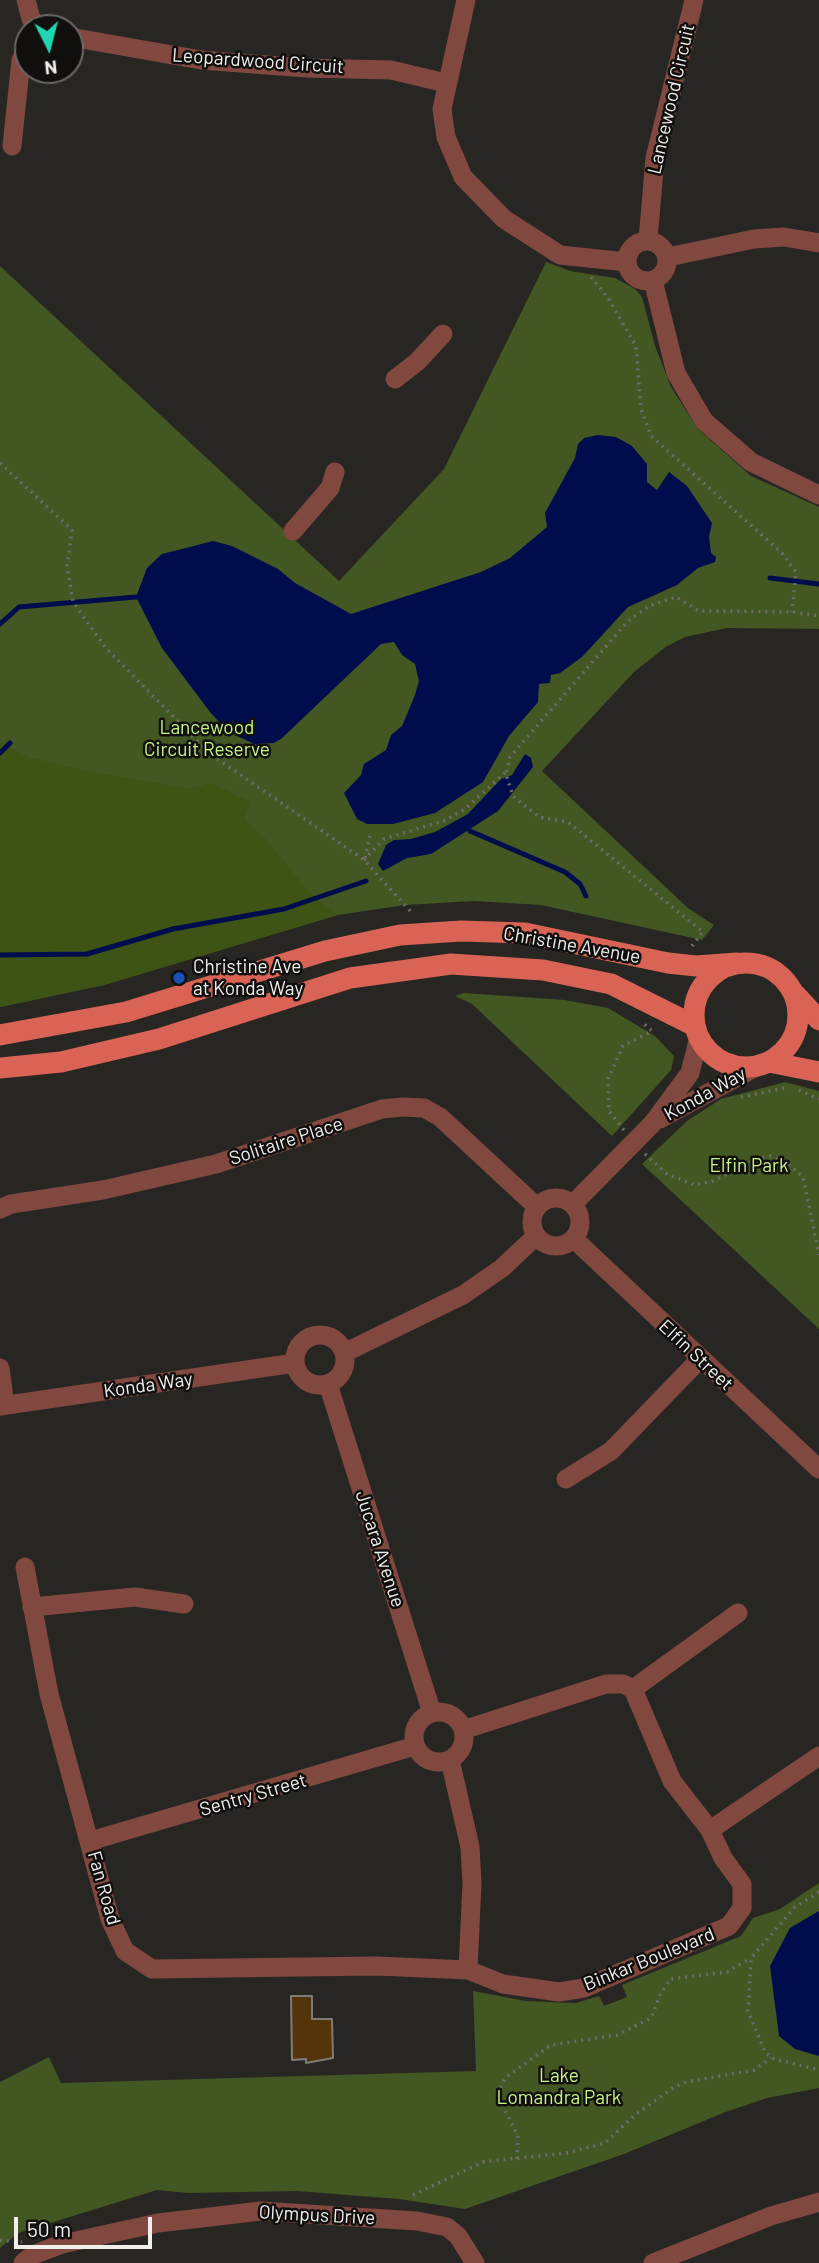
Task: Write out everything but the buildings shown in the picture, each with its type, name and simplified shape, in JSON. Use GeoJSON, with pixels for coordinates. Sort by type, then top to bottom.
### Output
{"type":"FeatureCollection","features":[{"type":"Feature","properties":{"kind":"main road","name":"Christine Avenue"},"geometry":{"type":"LineString","coordinates":[[0,1035],[126,1012],[350,944],[433,932],[525,933],[696,967],[737,963]]}},
{"type":"Feature","properties":{"kind":"main road"},"geometry":{"type":"LineString","coordinates":[[819,1020],[780,974],[764,965],[737,963],[721,969],[708,979],[698,993],[694,1009],[697,1031],[709,1052],[723,1062],[740,1067],[763,1064],[819,1072]]}},
{"type":"Feature","properties":{"kind":"main road","name":"Christine Avenue"},"geometry":{"type":"LineString","coordinates":[[0,1068],[61,1062],[159,1040],[350,978],[451,964],[543,970],[611,984],[697,1031]]}},
{"type":"Feature","properties":{"kind":"main road"},"geometry":{"type":"LineString","coordinates":[[763,1064],[792,1040],[798,1025],[799,1009],[794,993]]}},
{"type":"Feature","properties":{"kind":"street"},"geometry":{"type":"LineString","coordinates":[[466,0],[442,109],[446,137],[463,177],[496,212],[560,255],[590,261],[627,262]]}},
{"type":"Feature","properties":{"kind":"street","name":"Lancewood Circuit"},"geometry":{"type":"LineString","coordinates":[[648,240],[654,158],[694,0]]}},
{"type":"Feature","properties":{"kind":"street","name":"Leopardwood Circuit"},"geometry":{"type":"LineString","coordinates":[[84,39],[201,60],[307,68],[391,70],[446,83]]}},
{"type":"Feature","properties":{"kind":"street"},"geometry":{"type":"LineString","coordinates":[[12,146],[18,84]]}},
{"type":"Feature","properties":{"kind":"street"},"geometry":{"type":"LineString","coordinates":[[667,257],[784,237],[819,243]]}},
{"type":"Feature","properties":{"kind":"street"},"geometry":{"type":"LineString","coordinates":[[648,240],[662,246],[667,257],[665,271],[653,280],[636,277],[627,262],[631,248],[648,240]]}},
{"type":"Feature","properties":{"kind":"street"},"geometry":{"type":"LineString","coordinates":[[653,280],[676,373],[704,421],[751,462],[819,495]]}},
{"type":"Feature","properties":{"kind":"street"},"geometry":{"type":"LineString","coordinates":[[395,379],[417,362],[443,334]]}},
{"type":"Feature","properties":{"kind":"street"},"geometry":{"type":"LineString","coordinates":[[293,530],[330,488],[335,472]]}},
{"type":"Feature","properties":{"kind":"street","name":"Konda Way"},"geometry":{"type":"LineString","coordinates":[[573,1204],[639,1148],[653,1123],[690,1073],[697,1031]]}},
{"type":"Feature","properties":{"kind":"street","name":"Konda Way"},"geometry":{"type":"LineString","coordinates":[[653,1123],[763,1064]]}},
{"type":"Feature","properties":{"kind":"street","name":"Solitaire Place"},"geometry":{"type":"LineString","coordinates":[[0,1209],[11,1204],[103,1191],[216,1164],[382,1110],[403,1107],[424,1108],[440,1116],[537,1207]]}},
{"type":"Feature","properties":{"kind":"street"},"geometry":{"type":"LineString","coordinates":[[558,1198],[573,1204],[580,1225],[574,1239],[554,1246],[536,1236],[532,1221],[537,1207],[543,1202],[558,1198]]}},
{"type":"Feature","properties":{"kind":"street"},"geometry":{"type":"LineString","coordinates":[[344,1353],[463,1295],[502,1268],[536,1236]]}},
{"type":"Feature","properties":{"kind":"street","name":"Elfin Street"},"geometry":{"type":"LineString","coordinates":[[574,1239],[699,1360],[819,1469]]}},
{"type":"Feature","properties":{"kind":"street"},"geometry":{"type":"LineString","coordinates":[[319,1335],[335,1340],[344,1353],[344,1368],[328,1384],[307,1381],[295,1363],[298,1347],[304,1341],[319,1335]]}},
{"type":"Feature","properties":{"kind":"street"},"geometry":{"type":"LineString","coordinates":[[566,1479],[611,1451],[699,1360]]}},
{"type":"Feature","properties":{"kind":"street","name":"Konda Way"},"geometry":{"type":"LineString","coordinates":[[2,1405],[295,1363]]}},
{"type":"Feature","properties":{"kind":"street"},"geometry":{"type":"LineString","coordinates":[[0,1368],[2,1405]]}},
{"type":"Feature","properties":{"kind":"street","name":"Jucara Avenue"},"geometry":{"type":"LineString","coordinates":[[328,1384],[432,1713]]}},
{"type":"Feature","properties":{"kind":"street","name":"Fan Road"},"geometry":{"type":"LineString","coordinates":[[25,1567],[49,1693],[110,1919],[125,1951],[152,1969],[377,1966],[468,1970]]}},
{"type":"Feature","properties":{"kind":"street"},"geometry":{"type":"LineString","coordinates":[[32,1607],[135,1597],[184,1604]]}},
{"type":"Feature","properties":{"kind":"street"},"geometry":{"type":"LineString","coordinates":[[463,1730],[606,1684],[623,1684],[633,1689],[738,1613]]}},
{"type":"Feature","properties":{"kind":"street","name":"Binkar Boulevard"},"geometry":{"type":"LineString","coordinates":[[468,1970],[503,1984],[530,1989],[559,1992],[584,1988],[729,1926],[742,1908],[742,1884],[710,1830],[672,1781],[633,1689]]}},
{"type":"Feature","properties":{"kind":"street"},"geometry":{"type":"LineString","coordinates":[[432,1713],[454,1718],[463,1730],[463,1744],[450,1760],[433,1762],[425,1758],[415,1746],[415,1730],[424,1717],[432,1713]]}},
{"type":"Feature","properties":{"kind":"street","name":"Sentry Street"},"geometry":{"type":"LineString","coordinates":[[90,1841],[415,1746]]}},
{"type":"Feature","properties":{"kind":"street"},"geometry":{"type":"LineString","coordinates":[[710,1830],[819,1756]]}},
{"type":"Feature","properties":{"kind":"street"},"geometry":{"type":"LineString","coordinates":[[450,1760],[470,1847],[472,1883],[468,1970]]}},
{"type":"Feature","properties":{"kind":"street"},"geometry":{"type":"LineString","coordinates":[[653,2263],[771,2216],[819,2202]]}},
{"type":"Feature","properties":{"kind":"street","name":"Olympus Drive"},"geometry":{"type":"LineString","coordinates":[[23,2263],[33,2255],[84,2239],[208,2215],[261,2211],[417,2221],[447,2227],[458,2236],[475,2263]]}},
{"type":"Feature","properties":{"kind":"path"},"geometry":{"type":"LineString","coordinates":[[590,261],[589,274],[608,298],[636,346],[641,409],[651,436],[782,553],[796,572],[792,612]]}},
{"type":"Feature","properties":{"kind":"path"},"geometry":{"type":"LineString","coordinates":[[0,463],[72,530],[67,566],[73,602],[105,647],[209,753],[364,860],[433,932]]}},
{"type":"Feature","properties":{"kind":"path"},"geometry":{"type":"LineString","coordinates":[[681,947],[693,946],[703,932],[568,822],[539,817],[513,796],[507,772],[510,757],[628,621],[651,605],[676,597],[699,611],[792,612],[819,616]]}},
{"type":"Feature","properties":{"kind":"path"},"geometry":{"type":"LineString","coordinates":[[364,860],[384,839],[435,824],[465,808],[507,772]]}},
{"type":"Feature","properties":{"kind":"path"},"geometry":{"type":"LineString","coordinates":[[364,860],[370,836]]}},
{"type":"Feature","properties":{"kind":"path"},"geometry":{"type":"LineString","coordinates":[[635,1018],[652,1031],[623,1046],[608,1079],[609,1111],[639,1148],[667,1174],[695,1185],[713,1181],[757,1159],[771,1156],[787,1163],[803,1177],[819,1255]]}},
{"type":"Feature","properties":{"kind":"path"},"geometry":{"type":"LineString","coordinates":[[730,1101],[787,1087],[807,1092],[819,1099]]}},
{"type":"Feature","properties":{"kind":"path"},"geometry":{"type":"LineString","coordinates":[[639,1148],[654,1145]]}},
{"type":"Feature","properties":{"kind":"path"},"geometry":{"type":"LineString","coordinates":[[517,2159],[518,2136],[497,2094],[506,2077],[551,2045],[626,2031],[652,2018],[660,1995],[670,1979],[727,1972],[751,1958],[794,1908],[819,1892]]}},
{"type":"Feature","properties":{"kind":"path"},"geometry":{"type":"LineString","coordinates":[[751,1958],[748,2011],[765,2052],[771,2058],[819,2070]]}},
{"type":"Feature","properties":{"kind":"path"},"geometry":{"type":"LineString","coordinates":[[413,2195],[483,2162],[567,2153],[605,2143],[635,2115],[673,2088],[685,2082],[754,2070],[771,2058]]}},
{"type":"Feature","properties":{"kind":"path"},"geometry":{"type":"LineString","coordinates":[[0,2240],[24,2242]]}},
{"type":"Feature","properties":{"kind":"green space","name":"Lancewood Circuit Reserve"},"geometry":{"type":"Polygon","coordinates":[[[546,262],[570,271],[615,278],[635,289],[642,297],[655,346],[671,387],[698,429],[751,476],[819,507],[819,629],[727,628],[685,637],[667,646],[634,672],[542,771],[688,908],[714,925],[702,940],[541,905],[474,901],[405,905],[338,915],[104,985],[0,1007],[0,266],[339,581],[444,469],[546,262]]]}},
{"type":"Feature","properties":{"kind":"green space"},"geometry":{"type":"Polygon","coordinates":[[[0,743],[29,757],[77,769],[189,789],[211,783],[250,802],[244,819],[264,837],[310,893],[338,915],[104,985],[0,1007],[0,743]]]}},
{"type":"Feature","properties":{"kind":"green space"},"geometry":{"type":"Polygon","coordinates":[[[464,993],[565,1000],[608,1008],[655,1036],[674,1056],[671,1070],[612,1136],[472,1004],[455,996],[464,993]]]}},
{"type":"Feature","properties":{"kind":"green space","name":"Elfin Park"},"geometry":{"type":"Polygon","coordinates":[[[785,1082],[819,1091],[819,1329],[642,1164],[687,1121],[721,1099],[785,1082]]]}},
{"type":"Feature","properties":{"kind":"green space","name":"Lake Lomandra Park"},"geometry":{"type":"Polygon","coordinates":[[[819,1883],[819,2088],[767,2098],[723,2113],[624,2154],[465,2209],[399,2199],[297,2191],[188,2193],[157,2190],[18,2233],[0,2248],[0,2082],[49,2057],[61,2083],[476,2071],[473,1991],[525,2001],[576,2003],[599,1996],[604,2006],[627,1997],[622,1985],[741,1936],[753,1918],[780,1909],[819,1883]]]}},
{"type":"Feature","properties":{"kind":"shaded area"},"geometry":{"type":"Polygon","coordinates":[[[598,435],[616,437],[632,446],[647,464],[647,482],[657,490],[669,472],[687,486],[712,523],[709,537],[711,553],[716,557],[715,562],[698,568],[677,585],[628,607],[582,657],[560,673],[551,675],[550,683],[539,684],[538,702],[509,736],[483,782],[435,813],[393,824],[367,824],[357,819],[344,793],[361,775],[364,764],[386,750],[391,735],[402,726],[415,695],[419,681],[415,664],[402,655],[394,642],[381,644],[281,739],[274,743],[254,744],[227,731],[210,712],[162,648],[136,597],[147,568],[162,554],[213,541],[232,546],[278,569],[295,583],[351,614],[481,572],[510,558],[547,527],[545,513],[575,458],[578,444],[584,438],[598,435]]]}},
{"type":"Feature","properties":{"kind":"shaded area"},"geometry":{"type":"Polygon","coordinates":[[[525,754],[531,758],[533,767],[498,811],[431,854],[407,858],[383,871],[378,864],[386,845],[394,840],[411,839],[435,832],[468,814],[501,779],[512,775],[525,754]]]}},
{"type":"Feature","properties":{"kind":"shaded area"},"geometry":{"type":"Polygon","coordinates":[[[819,1911],[819,2056],[795,2049],[779,2036],[770,1966],[790,1928],[819,1911]]]}},
{"type":"Feature","properties":{"kind":"waterway"},"geometry":{"type":"LineString","coordinates":[[770,578],[819,584]]}},
{"type":"Feature","properties":{"kind":"waterway"},"geometry":{"type":"LineString","coordinates":[[0,624],[19,607],[136,597]]}},
{"type":"Feature","properties":{"kind":"waterway"},"geometry":{"type":"LineString","coordinates":[[0,753],[10,743]]}},
{"type":"Feature","properties":{"kind":"waterway"},"geometry":{"type":"LineString","coordinates":[[470,831],[565,872],[580,884],[586,896]]}},
{"type":"Feature","properties":{"kind":"waterway"},"geometry":{"type":"LineString","coordinates":[[0,955],[87,954],[173,929],[284,909],[366,881]]}},
{"type":"Feature","properties":{"kind":"place","name":"Christine Ave at Konda Way"},"geometry":{"type":"Point","coordinates":[179,978]}}]}
